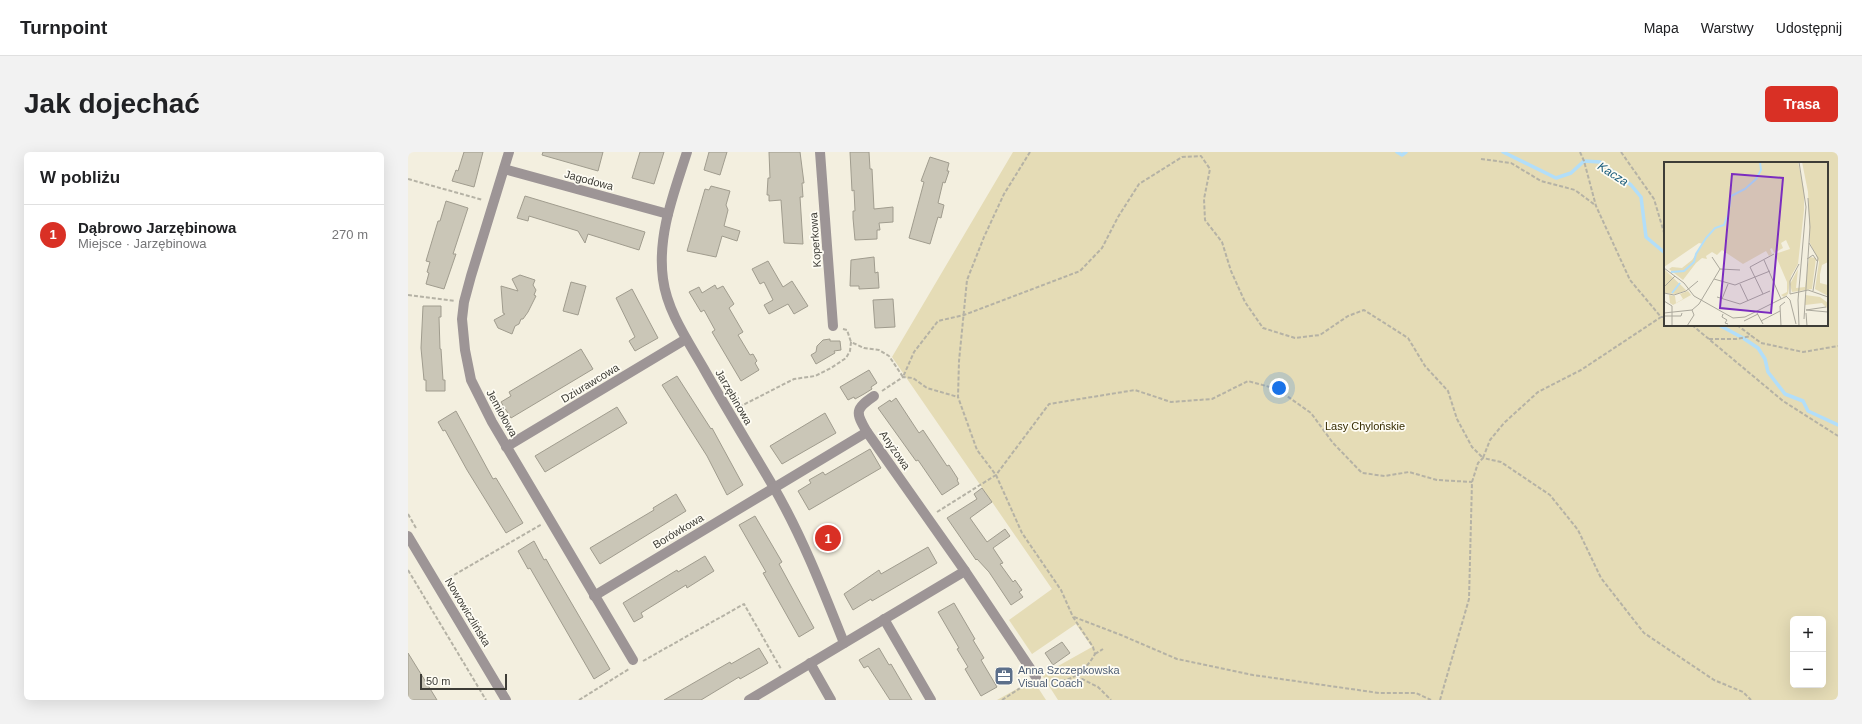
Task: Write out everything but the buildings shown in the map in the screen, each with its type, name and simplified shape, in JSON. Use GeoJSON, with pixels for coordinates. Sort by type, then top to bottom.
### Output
{"type":"FeatureCollection","features":[{"type":"Feature","properties":{"kind":"street","name":"Jemiołowa"},"geometry":{"type":"LineString","coordinates":[[509,152],[464,302],[463,335],[471,380],[478,397],[506,447],[635,664]]}},
{"type":"Feature","properties":{"kind":"street","name":"Jarzębinowa"},"geometry":{"type":"LineString","coordinates":[[687,152],[668,214],[662,254],[663,279],[668,301],[686,339],[773,487],[811,561],[844,643]]}},
{"type":"Feature","properties":{"kind":"street","name":"Koperkowa"},"geometry":{"type":"LineString","coordinates":[[820,152],[833,326]]}},
{"type":"Feature","properties":{"kind":"street","name":"Jagodowa"},"geometry":{"type":"LineString","coordinates":[[504,169],[668,214]]}},
{"type":"Feature","properties":{"kind":"street","name":"Dziurawcowa"},"geometry":{"type":"LineString","coordinates":[[506,447],[686,339]]}},
{"type":"Feature","properties":{"kind":"street"},"geometry":{"type":"LineString","coordinates":[[867,432],[859,418],[858,411],[861,406],[874,396]]}},
{"type":"Feature","properties":{"kind":"street","name":"Anyżowa"},"geometry":{"type":"LineString","coordinates":[[773,487],[867,432],[965,571],[1036,677]]}},
{"type":"Feature","properties":{"kind":"street","name":"Borówkowa"},"geometry":{"type":"LineString","coordinates":[[594,596],[773,487]]}},
{"type":"Feature","properties":{"kind":"street","name":"Nowowiczlińska"},"geometry":{"type":"LineString","coordinates":[[408,538],[506,700]]}},
{"type":"Feature","properties":{"kind":"street"},"geometry":{"type":"LineString","coordinates":[[749,700],[965,571]]}},
{"type":"Feature","properties":{"kind":"street"},"geometry":{"type":"LineString","coordinates":[[884,619],[931,700]]}},
{"type":"Feature","properties":{"kind":"street"},"geometry":{"type":"LineString","coordinates":[[810,663],[831,700]]}},
{"type":"Feature","properties":{"kind":"path"},"geometry":{"type":"LineString","coordinates":[[1030,152],[1004,194],[984,237],[967,280],[959,361],[958,397],[977,450],[996,475],[1022,533],[1061,590],[1073,617],[1093,647],[1095,654]]}},
{"type":"Feature","properties":{"kind":"path"},"geometry":{"type":"LineString","coordinates":[[1580,152],[1584,161],[1596,206],[1630,280],[1660,317]]}},
{"type":"Feature","properties":{"kind":"path"},"geometry":{"type":"LineString","coordinates":[[1621,152],[1654,199],[1664,233]]}},
{"type":"Feature","properties":{"kind":"path"},"geometry":{"type":"LineString","coordinates":[[874,396],[903,377],[914,352],[938,321],[964,315],[1080,270],[1102,248],[1118,216],[1139,184],[1182,157],[1201,156],[1210,169],[1204,199],[1205,220],[1222,242],[1231,271],[1245,302],[1263,328],[1295,338],[1320,335],[1348,316],[1364,310],[1408,338],[1425,366],[1448,391],[1457,418],[1472,447],[1483,458],[1502,462],[1550,495],[1578,530],[1601,578],[1644,633],[1714,680],[1743,692],[1751,700]]}},
{"type":"Feature","properties":{"kind":"path"},"geometry":{"type":"LineString","coordinates":[[1481,159],[1511,163],[1541,181],[1576,190],[1596,206]]}},
{"type":"Feature","properties":{"kind":"path"},"geometry":{"type":"LineString","coordinates":[[408,179],[494,203]]}},
{"type":"Feature","properties":{"kind":"path"},"geometry":{"type":"LineString","coordinates":[[408,295],[464,302]]}},
{"type":"Feature","properties":{"kind":"path"},"geometry":{"type":"LineString","coordinates":[[1440,700],[1469,599],[1472,482],[1478,463],[1483,458],[1490,440],[1504,423],[1538,392],[1581,370],[1660,317],[1664,317]]}},
{"type":"Feature","properties":{"kind":"path"},"geometry":{"type":"LineString","coordinates":[[728,411],[794,379],[815,376],[846,358],[850,351],[851,342],[847,330],[833,326]]}},
{"type":"Feature","properties":{"kind":"path"},"geometry":{"type":"LineString","coordinates":[[1693,326],[1783,401],[1838,436]]}},
{"type":"Feature","properties":{"kind":"path"},"geometry":{"type":"LineString","coordinates":[[1738,326],[1761,343],[1803,352],[1838,346]]}},
{"type":"Feature","properties":{"kind":"path"},"geometry":{"type":"LineString","coordinates":[[1708,339],[1736,339],[1752,336]]}},
{"type":"Feature","properties":{"kind":"path"},"geometry":{"type":"LineString","coordinates":[[851,342],[864,348],[879,350],[889,356],[903,377]]}},
{"type":"Feature","properties":{"kind":"path"},"geometry":{"type":"LineString","coordinates":[[903,377],[913,378],[927,388],[958,397]]}},
{"type":"Feature","properties":{"kind":"path"},"geometry":{"type":"LineString","coordinates":[[928,519],[996,475],[1049,404],[1135,390],[1171,402],[1212,399],[1248,381],[1277,389],[1311,413],[1333,443],[1362,473],[1385,476],[1409,472],[1436,480],[1472,482]]}},
{"type":"Feature","properties":{"kind":"path"},"geometry":{"type":"LineString","coordinates":[[449,578],[550,519]]}},
{"type":"Feature","properties":{"kind":"path"},"geometry":{"type":"LineString","coordinates":[[408,570],[486,700]]}},
{"type":"Feature","properties":{"kind":"path"},"geometry":{"type":"LineString","coordinates":[[579,700],[635,664],[744,604],[786,678]]}},
{"type":"Feature","properties":{"kind":"path"},"geometry":{"type":"LineString","coordinates":[[1073,617],[1121,635],[1177,659],[1253,675],[1379,694],[1416,693],[1431,700]]}},
{"type":"Feature","properties":{"kind":"path"},"geometry":{"type":"LineString","coordinates":[[1002,700],[1036,677],[1049,680],[1068,680],[1076,676],[1088,667],[1095,654],[1103,649]]}},
{"type":"Feature","properties":{"kind":"path"},"geometry":{"type":"LineString","coordinates":[[1076,676],[1098,687],[1111,700]]}},
{"type":"Feature","properties":{"kind":"path"},"geometry":{"type":"LineString","coordinates":[[484,696],[491,696]]}},
{"type":"Feature","properties":{"kind":"green space","name":"Lasy Chylońskie"},"geometry":{"type":"Polygon","coordinates":[[[1013,152],[1838,152],[1838,700],[1058,700],[1042,675],[1092,647],[1076,624],[1032,654],[1009,620],[1052,589],[892,357],[1013,152]]]}},
{"type":"Feature","properties":{"kind":"green space"},"geometry":{"type":"Polygon","coordinates":[[[1033,680],[1046,700],[997,700],[1033,680]]]}},
{"type":"Feature","properties":{"kind":"waterway","name":"Kacza"},"geometry":{"type":"LineString","coordinates":[[1397,152],[1402,155],[1406,152]]}},
{"type":"Feature","properties":{"kind":"waterway","name":"Kacza"},"geometry":{"type":"LineString","coordinates":[[1503,152],[1556,178],[1571,173],[1584,161],[1600,162],[1631,185],[1641,197],[1646,237],[1664,252]]}},
{"type":"Feature","properties":{"kind":"waterway","name":"Kacza"},"geometry":{"type":"LineString","coordinates":[[1721,326],[1758,348],[1765,359],[1768,372],[1785,394],[1803,401],[1808,411],[1838,425]]}},
{"type":"Feature","properties":{"kind":"place","name":"Dąbrowo Jarzębinowa"},"geometry":{"type":"Point","coordinates":[828,538]}},
{"type":"Feature","properties":{"kind":"place","name":"Anna Szczepkowska Visual Coach"},"geometry":{"type":"Point","coordinates":[1004,676]}}]}
